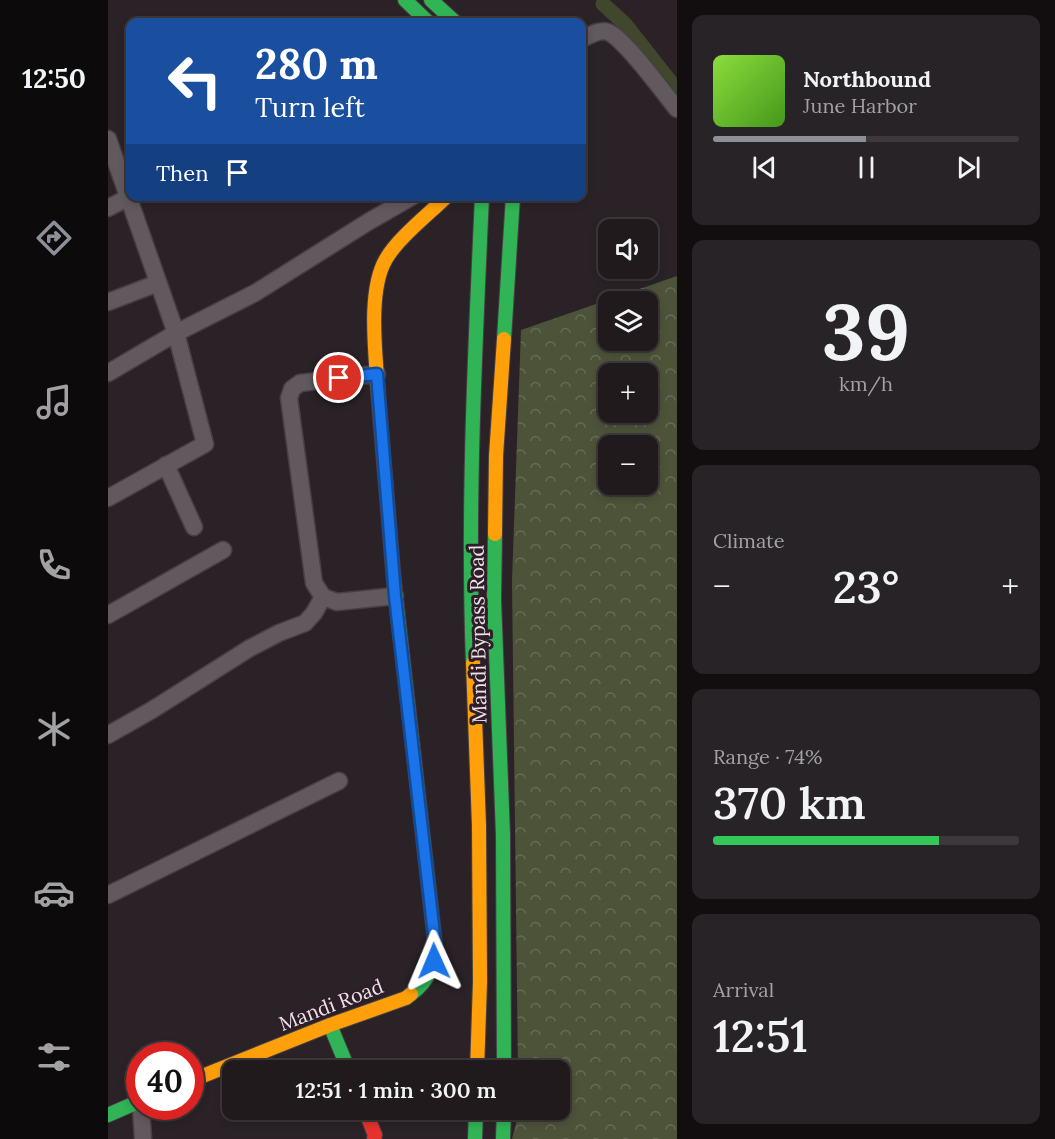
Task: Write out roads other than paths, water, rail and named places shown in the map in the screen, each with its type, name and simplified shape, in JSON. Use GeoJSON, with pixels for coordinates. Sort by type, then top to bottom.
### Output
{"type":"FeatureCollection","features":[{"type":"Feature","properties":{"kind":"main road"},"geometry":{"type":"LineString","coordinates":[[405,0],[424,18]]}},
{"type":"Feature","properties":{"kind":"main road"},"geometry":{"type":"LineString","coordinates":[[431,0],[451,18]]}},
{"type":"Feature","properties":{"kind":"main road","name":"Mandi Road"},"geometry":{"type":"LineString","coordinates":[[204,1075],[330,1025],[406,998],[427,978],[434,961],[435,943],[395,596],[374,315],[376,283],[385,260],[398,243],[447,201]]}},
{"type":"Feature","properties":{"kind":"main road","name":"Mandi Bypass Road"},"geometry":{"type":"LineString","coordinates":[[477,1060],[480,982],[479,826],[471,617],[472,432],[482,201]]}},
{"type":"Feature","properties":{"kind":"main road","name":"Mandi Bypass Road"},"geometry":{"type":"LineString","coordinates":[[504,1060],[503,835],[494,599],[496,456],[513,201]]}},
{"type":"Feature","properties":{"kind":"main road"},"geometry":{"type":"LineString","coordinates":[[330,1025],[344,1060]]}},
{"type":"Feature","properties":{"kind":"main road"},"geometry":{"type":"LineString","coordinates":[[108,1115],[126,1107]]}},
{"type":"Feature","properties":{"kind":"main road"},"geometry":{"type":"LineString","coordinates":[[369,1120],[375,1135],[374,1139]]}},
{"type":"Feature","properties":{"kind":"main road"},"geometry":{"type":"LineString","coordinates":[[475,1139],[476,1120]]}},
{"type":"Feature","properties":{"kind":"main road"},"geometry":{"type":"LineString","coordinates":[[503,1139],[504,1120]]}},
{"type":"Feature","properties":{"kind":"street"},"geometry":{"type":"LineString","coordinates":[[586,37],[598,32],[607,32],[615,36],[631,52],[677,109]]}},
{"type":"Feature","properties":{"kind":"street"},"geometry":{"type":"LineString","coordinates":[[108,139],[126,189]]}},
{"type":"Feature","properties":{"kind":"street"},"geometry":{"type":"LineString","coordinates":[[108,208],[126,199]]}},
{"type":"Feature","properties":{"kind":"street"},"geometry":{"type":"LineString","coordinates":[[108,498],[205,444],[176,333],[130,201]]}},
{"type":"Feature","properties":{"kind":"street"},"geometry":{"type":"LineString","coordinates":[[108,373],[176,333],[255,293],[404,201]]}},
{"type":"Feature","properties":{"kind":"street"},"geometry":{"type":"LineString","coordinates":[[108,302],[158,283]]}},
{"type":"Feature","properties":{"kind":"street"},"geometry":{"type":"LineString","coordinates":[[377,374],[300,383],[292,389],[289,398],[314,583],[323,597],[337,602],[395,596]]}},
{"type":"Feature","properties":{"kind":"street"},"geometry":{"type":"LineString","coordinates":[[166,465],[194,527]]}},
{"type":"Feature","properties":{"kind":"street"},"geometry":{"type":"LineString","coordinates":[[108,615],[223,550]]}},
{"type":"Feature","properties":{"kind":"street"},"geometry":{"type":"LineString","coordinates":[[108,735],[250,648],[305,623],[323,597]]}},
{"type":"Feature","properties":{"kind":"street"},"geometry":{"type":"LineString","coordinates":[[108,895],[339,781]]}},
{"type":"Feature","properties":{"kind":"street"},"geometry":{"type":"LineString","coordinates":[[142,1120],[143,1139]]}},
{"type":"Feature","properties":{"kind":"waterway"},"geometry":{"type":"LineString","coordinates":[[603,4],[624,23],[677,90]]}}]}
